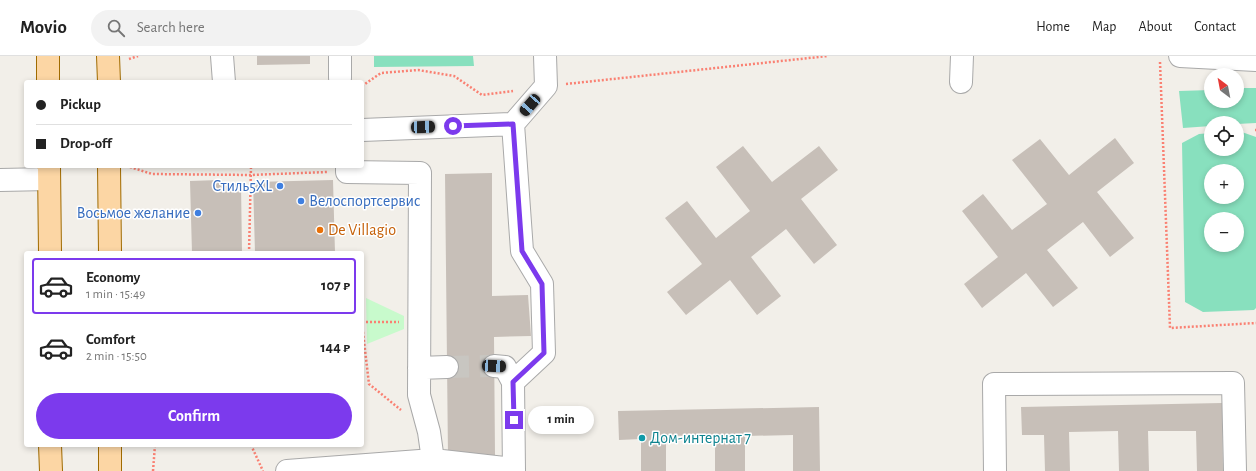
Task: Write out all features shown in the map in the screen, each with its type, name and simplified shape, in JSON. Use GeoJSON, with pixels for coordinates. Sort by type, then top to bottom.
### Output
{"type":"FeatureCollection","features":[{"type":"Feature","properties":{"kind":"main road"},"geometry":{"type":"LineString","coordinates":[[48,56],[48,80]]}},
{"type":"Feature","properties":{"kind":"main road"},"geometry":{"type":"LineString","coordinates":[[108,56],[108,80]]}},
{"type":"Feature","properties":{"kind":"main road"},"geometry":{"type":"LineString","coordinates":[[109,168],[110,251]]}},
{"type":"Feature","properties":{"kind":"main road"},"geometry":{"type":"LineString","coordinates":[[49,173],[50,251]]}},
{"type":"Feature","properties":{"kind":"main road"},"geometry":{"type":"LineString","coordinates":[[50,447],[50,471]]}},
{"type":"Feature","properties":{"kind":"main road"},"geometry":{"type":"LineString","coordinates":[[110,447],[110,471]]}},
{"type":"Feature","properties":{"kind":"lane"},"geometry":{"type":"LineString","coordinates":[[222,56],[224,80]]}},
{"type":"Feature","properties":{"kind":"lane"},"geometry":{"type":"LineString","coordinates":[[340,56],[340,78]]}},
{"type":"Feature","properties":{"kind":"lane"},"geometry":{"type":"LineString","coordinates":[[513,382],[544,353],[542,284],[522,251],[513,124],[546,86],[545,56]]}},
{"type":"Feature","properties":{"kind":"lane"},"geometry":{"type":"LineString","coordinates":[[961,82],[962,56]]}},
{"type":"Feature","properties":{"kind":"lane"},"geometry":{"type":"LineString","coordinates":[[1180,56],[1256,60]]}},
{"type":"Feature","properties":{"kind":"lane"},"geometry":{"type":"LineString","coordinates":[[364,130],[513,124]]}},
{"type":"Feature","properties":{"kind":"lane"},"geometry":{"type":"LineString","coordinates":[[347,169],[420,173],[419,395],[429,432],[434,465]]}},
{"type":"Feature","properties":{"kind":"lane"},"geometry":{"type":"LineString","coordinates":[[0,180],[49,173]]}},
{"type":"Feature","properties":{"kind":"lane"},"geometry":{"type":"LineString","coordinates":[[287,471],[434,465],[514,470],[513,382],[506,367],[494,366]]}},
{"type":"Feature","properties":{"kind":"lane"},"geometry":{"type":"LineString","coordinates":[[419,368],[447,367]]}},
{"type":"Feature","properties":{"kind":"lane"},"geometry":{"type":"LineString","coordinates":[[995,471],[994,384],[1233,383],[1235,471]]}},
{"type":"Feature","properties":{"kind":"path"},"geometry":{"type":"LineString","coordinates":[[364,85],[381,73],[418,70],[454,76],[482,95],[546,86],[828,56]]}},
{"type":"Feature","properties":{"kind":"path"},"geometry":{"type":"LineString","coordinates":[[1160,56],[1170,328],[1256,323]]}},
{"type":"Feature","properties":{"kind":"path"},"geometry":{"type":"LineString","coordinates":[[133,168],[152,174],[250,175],[347,169]]}},
{"type":"Feature","properties":{"kind":"path"},"geometry":{"type":"LineString","coordinates":[[249,251],[251,168]]}},
{"type":"Feature","properties":{"kind":"path"},"geometry":{"type":"LineString","coordinates":[[364,323],[419,322]]}},
{"type":"Feature","properties":{"kind":"path"},"geometry":{"type":"LineString","coordinates":[[364,338],[370,384],[429,432]]}},
{"type":"Feature","properties":{"kind":"path"},"geometry":{"type":"LineString","coordinates":[[153,471],[155,447]]}},
{"type":"Feature","properties":{"kind":"path"},"geometry":{"type":"LineString","coordinates":[[252,447],[263,471]]}},
{"type":"Feature","properties":{"kind":"green space"},"geometry":{"type":"Polygon","coordinates":[[[374,56],[473,56],[474,66],[374,67],[374,56]]]}},
{"type":"Feature","properties":{"kind":"green space"},"geometry":{"type":"Polygon","coordinates":[[[1244,88],[1256,88],[1256,123],[1244,124],[1244,116],[1204,116],[1204,126],[1183,128],[1179,91],[1204,90],[1204,108],[1244,108],[1244,88]]]}},
{"type":"Feature","properties":{"kind":"green space"},"geometry":{"type":"Polygon","coordinates":[[[1244,133],[1256,137],[1256,308],[1254,310],[1203,312],[1185,302],[1182,143],[1199,134],[1204,134],[1204,156],[1244,156],[1244,133]]]}},
{"type":"Feature","properties":{"kind":"green space"},"geometry":{"type":"Polygon","coordinates":[[[366,298],[404,316],[404,329],[367,344],[366,298]]]}},
{"type":"Feature","properties":{"kind":"building"},"geometry":{"type":"Polygon","coordinates":[[[257,56],[310,56],[310,64],[257,65],[257,56]]]}},
{"type":"Feature","properties":{"kind":"building"},"geometry":{"type":"Polygon","coordinates":[[[1115,138],[1134,163],[1097,192],[1134,238],[1110,257],[1083,222],[1047,250],[1078,288],[1053,307],[1026,273],[982,308],[964,284],[998,257],[962,211],[983,194],[1012,230],[1047,204],[1012,160],[1040,139],[1069,175],[1115,138]]]}},
{"type":"Feature","properties":{"kind":"building"},"geometry":{"type":"Polygon","coordinates":[[[743,146],[772,182],[819,146],[838,170],[801,199],[837,245],[814,264],[786,229],[751,257],[781,296],[757,315],[730,280],[686,315],[667,292],[702,264],[665,218],[687,201],[716,238],[750,211],[716,167],[743,146]]]}},
{"type":"Feature","properties":{"kind":"building"},"geometry":{"type":"Polygon","coordinates":[[[492,173],[492,296],[528,295],[531,336],[494,337],[495,455],[448,456],[445,174],[492,173]]]}},
{"type":"Feature","properties":{"kind":"building"},"geometry":{"type":"Polygon","coordinates":[[[219,180],[219,185],[241,184],[242,251],[192,251],[190,181],[219,180]]]}},
{"type":"Feature","properties":{"kind":"building"},"geometry":{"type":"Polygon","coordinates":[[[333,180],[335,251],[255,251],[253,182],[333,180]]]}},
{"type":"Feature","properties":{"kind":"building"},"geometry":{"type":"Polygon","coordinates":[[[1222,403],[1223,471],[1197,471],[1196,431],[1148,431],[1149,471],[1119,471],[1118,431],[1069,432],[1070,471],[1045,471],[1044,435],[1022,435],[1021,407],[1222,403]]]}},
{"type":"Feature","properties":{"kind":"building","name":"Дом-интернат 7"},"geometry":{"type":"Polygon","coordinates":[[[819,407],[820,471],[793,471],[793,435],[745,436],[745,471],[715,471],[715,435],[666,436],[666,471],[641,471],[641,439],[619,440],[618,411],[819,407]]]}},
{"type":"Feature","properties":{"kind":"tunnel"},"geometry":{"type":"LineString","coordinates":[[447,367],[494,366]]}},
{"type":"Feature","properties":{"kind":"place","name":"Стиль5XL"},"geometry":{"type":"Point","coordinates":[280,186]}},
{"type":"Feature","properties":{"kind":"place","name":"Велоспортсервис"},"geometry":{"type":"Point","coordinates":[301,201]}},
{"type":"Feature","properties":{"kind":"place","name":"Восьмое желание"},"geometry":{"type":"Point","coordinates":[198,213]}},
{"type":"Feature","properties":{"kind":"place","name":"De Villagio"},"geometry":{"type":"Point","coordinates":[320,230]}},
{"type":"Feature","properties":{"kind":"place","name":"Дом-интернат 7"},"geometry":{"type":"Point","coordinates":[642,438]}},
{"type":"Feature","properties":{"kind":"route"},"geometry":{"type":"LineString","coordinates":[[453,126],[513,124],[522,251],[542,284],[544,353],[513,382],[514,420]]}}]}
